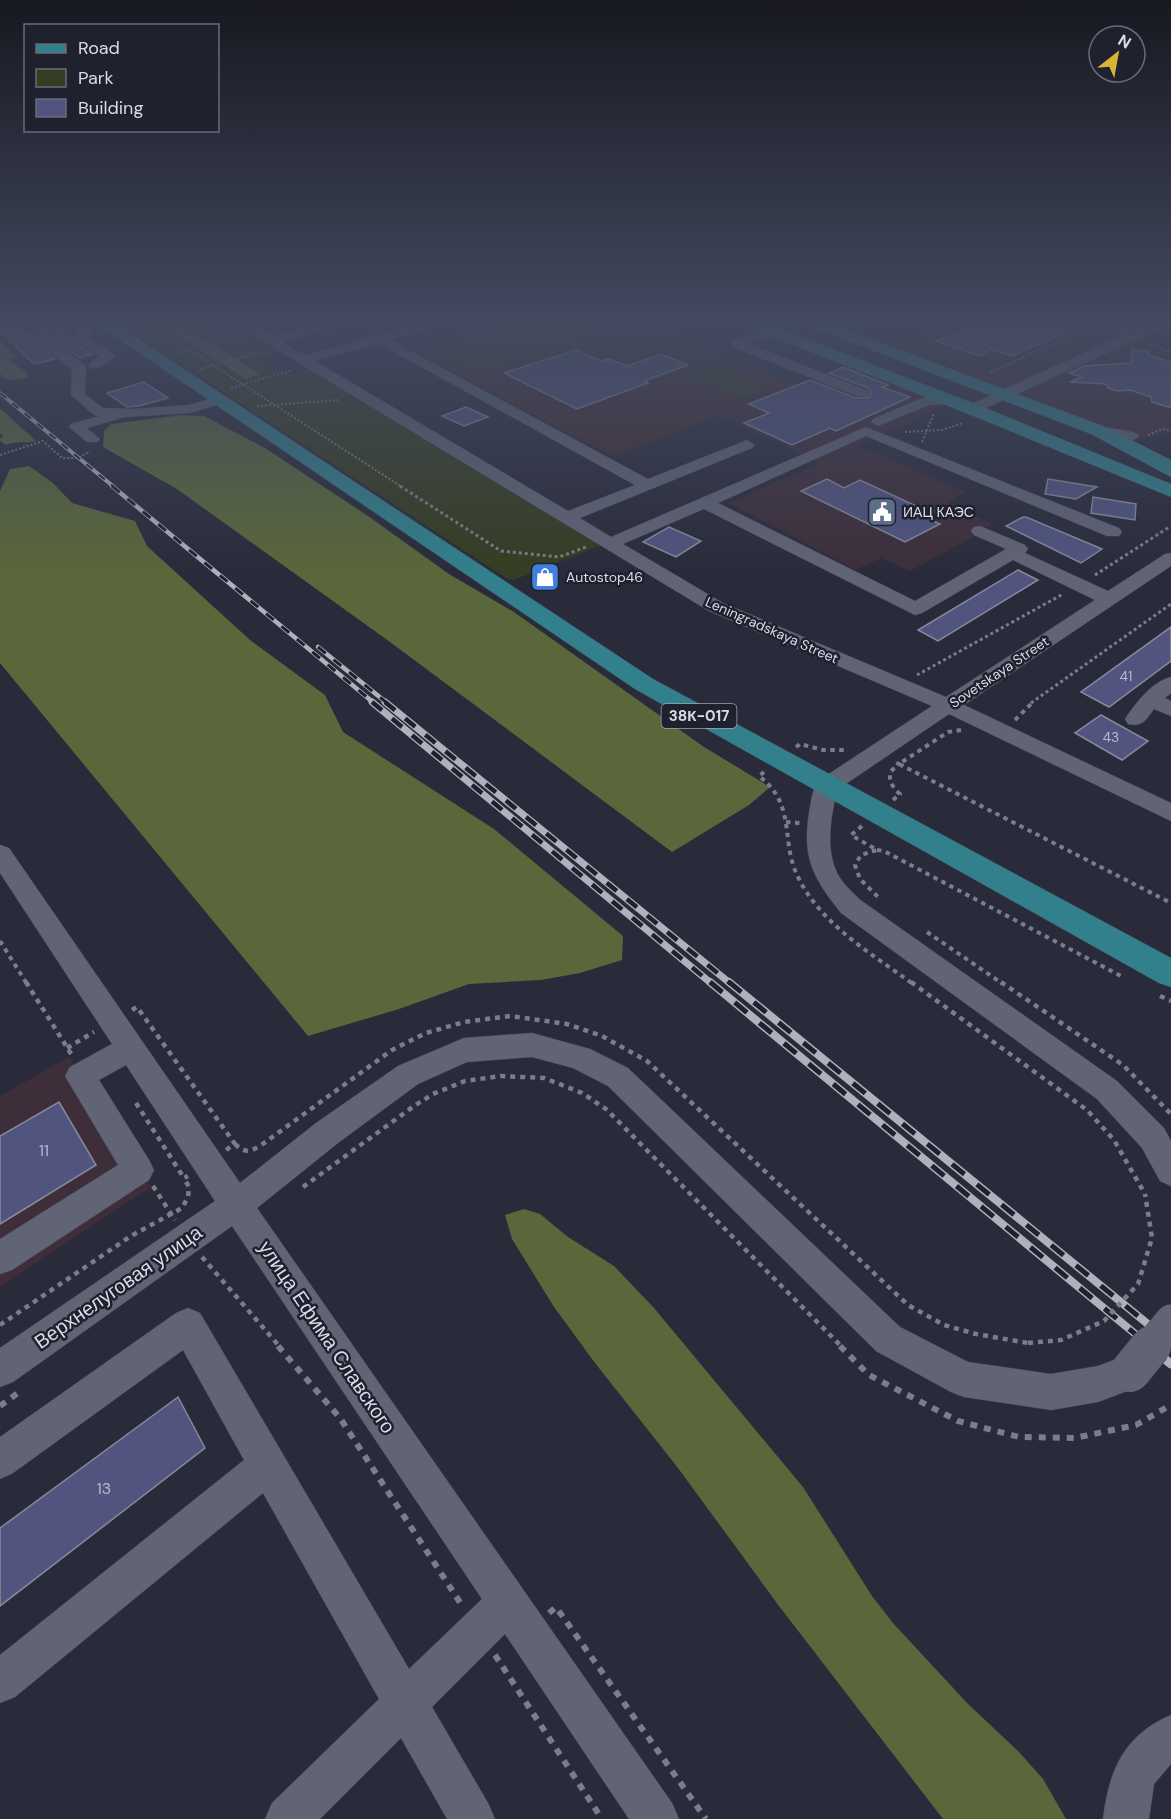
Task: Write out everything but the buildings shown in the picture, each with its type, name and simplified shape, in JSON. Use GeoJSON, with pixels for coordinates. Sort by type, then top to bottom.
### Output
{"type":"FeatureCollection","features":[{"type":"Feature","properties":{"kind":"main road","name":"38К-017"},"geometry":{"type":"LineString","coordinates":[[226,405],[644,684],[1171,974]]}},
{"type":"Feature","properties":{"kind":"main road"},"geometry":{"type":"LineString","coordinates":[[946,405],[967,416],[1171,491]]}},
{"type":"Feature","properties":{"kind":"main road"},"geometry":{"type":"LineString","coordinates":[[1034,405],[1097,430],[1165,465],[1171,471]]}},
{"type":"Feature","properties":{"kind":"street"},"geometry":{"type":"LineString","coordinates":[[90,405],[99,412],[123,413],[190,409],[205,405]]}},
{"type":"Feature","properties":{"kind":"street","name":"Leningradskaya Street"},"geometry":{"type":"LineString","coordinates":[[377,405],[716,607],[949,706],[1171,813]]}},
{"type":"Feature","properties":{"kind":"street"},"geometry":{"type":"LineString","coordinates":[[500,405],[649,486]]}},
{"type":"Feature","properties":{"kind":"street"},"geometry":{"type":"LineString","coordinates":[[605,542],[705,503],[866,431],[877,429],[920,405]]}},
{"type":"Feature","properties":{"kind":"street"},"geometry":{"type":"LineString","coordinates":[[967,416],[987,405]]}},
{"type":"Feature","properties":{"kind":"street"},"geometry":{"type":"LineString","coordinates":[[92,439],[76,427],[123,413]]}},
{"type":"Feature","properties":{"kind":"street"},"geometry":{"type":"LineString","coordinates":[[877,429],[923,454],[1113,532]]}},
{"type":"Feature","properties":{"kind":"street"},"geometry":{"type":"LineString","coordinates":[[1097,430],[1133,436]]}},
{"type":"Feature","properties":{"kind":"street"},"geometry":{"type":"LineString","coordinates":[[566,518],[747,445]]}},
{"type":"Feature","properties":{"kind":"street"},"geometry":{"type":"LineString","coordinates":[[705,503],[915,609],[1019,549],[980,531]]}},
{"type":"Feature","properties":{"kind":"street"},"geometry":{"type":"LineString","coordinates":[[1012,553],[1107,598]]}},
{"type":"Feature","properties":{"kind":"street","name":"Sovetskaya Street"},"geometry":{"type":"LineString","coordinates":[[826,786],[949,706],[1107,598],[1171,558]]}},
{"type":"Feature","properties":{"kind":"street"},"geometry":{"type":"LineString","coordinates":[[697,619],[716,607]]}},
{"type":"Feature","properties":{"kind":"street"},"geometry":{"type":"LineString","coordinates":[[1136,719],[1151,699],[1171,683]]}},
{"type":"Feature","properties":{"kind":"street"},"geometry":{"type":"LineString","coordinates":[[1151,699],[1171,709]]}},
{"type":"Feature","properties":{"kind":"street"},"geometry":{"type":"LineString","coordinates":[[826,786],[820,813],[819,847],[826,877],[850,906],[1107,1090],[1153,1138],[1171,1171]]}},
{"type":"Feature","properties":{"kind":"street","name":"улица Ефима Славского"},"geometry":{"type":"LineString","coordinates":[[3,864],[237,1205],[493,1617],[656,1819]]}},
{"type":"Feature","properties":{"kind":"street","name":"Верхнелуговая улица"},"geometry":{"type":"LineString","coordinates":[[0,1370],[179,1228],[237,1205],[327,1133],[408,1075],[464,1050],[532,1045],[580,1058],[618,1077],[888,1339],[964,1379],[1051,1392],[1098,1384],[1130,1372],[1171,1320]]}},
{"type":"Feature","properties":{"kind":"street"},"geometry":{"type":"LineString","coordinates":[[0,1258],[138,1170],[80,1076],[130,1047]]}},
{"type":"Feature","properties":{"kind":"street"},"geometry":{"type":"LineString","coordinates":[[0,1460],[188,1325],[472,1819]]}},
{"type":"Feature","properties":{"kind":"street"},"geometry":{"type":"LineString","coordinates":[[0,1682],[268,1465]]}},
{"type":"Feature","properties":{"kind":"street"},"geometry":{"type":"LineString","coordinates":[[288,1819],[493,1617]]}},
{"type":"Feature","properties":{"kind":"street"},"geometry":{"type":"LineString","coordinates":[[1126,1819],[1133,1775],[1154,1747],[1171,1737]]}},
{"type":"Feature","properties":{"kind":"path"},"geometry":{"type":"LineString","coordinates":[[275,405],[501,551],[559,557],[605,542]]}},
{"type":"Feature","properties":{"kind":"path"},"geometry":{"type":"LineString","coordinates":[[923,454],[921,445],[926,429],[941,405]]}},
{"type":"Feature","properties":{"kind":"path"},"geometry":{"type":"LineString","coordinates":[[877,429],[942,430],[967,416]]}},
{"type":"Feature","properties":{"kind":"path"},"geometry":{"type":"LineString","coordinates":[[1163,429],[1171,424]]}},
{"type":"Feature","properties":{"kind":"path"},"geometry":{"type":"LineString","coordinates":[[0,456],[43,441],[62,458],[71,459],[85,455],[90,451],[67,432],[78,429]]}},
{"type":"Feature","properties":{"kind":"path"},"geometry":{"type":"LineString","coordinates":[[1131,980],[852,835],[900,794],[893,788],[889,779],[890,772],[899,764],[948,732],[972,731],[997,742],[1026,708],[1171,604]]}},
{"type":"Feature","properties":{"kind":"path"},"geometry":{"type":"LineString","coordinates":[[235,1144],[241,1150],[251,1151],[260,1146],[392,1050],[426,1034],[464,1022],[510,1016],[567,1024],[602,1036],[646,1061],[908,1305],[944,1325],[976,1334],[1028,1343],[1061,1340],[1104,1322],[1138,1284],[1152,1238],[1145,1194],[1114,1140],[1087,1110],[837,928],[803,889],[792,863],[785,810],[778,792],[772,784],[759,776],[800,744],[830,752],[847,750],[860,742],[1171,903]]}},
{"type":"Feature","properties":{"kind":"path"},"geometry":{"type":"LineString","coordinates":[[877,850],[861,855],[855,865],[860,879],[882,902]]}},
{"type":"Feature","properties":{"kind":"path"},"geometry":{"type":"LineString","coordinates":[[921,928],[1123,1065],[1171,1114]]}},
{"type":"Feature","properties":{"kind":"path"},"geometry":{"type":"LineString","coordinates":[[0,941],[83,1074]]}},
{"type":"Feature","properties":{"kind":"path"},"geometry":{"type":"LineString","coordinates":[[1151,991],[1171,1001]]}},
{"type":"Feature","properties":{"kind":"path"},"geometry":{"type":"LineString","coordinates":[[298,1190],[433,1094],[465,1081],[501,1076],[544,1078],[582,1093],[606,1109],[869,1375],[957,1421],[1019,1437],[1075,1438],[1136,1425],[1171,1406]]}},
{"type":"Feature","properties":{"kind":"path"},"geometry":{"type":"LineString","coordinates":[[147,1175],[179,1228],[340,1418],[493,1617],[602,1819]]}},
{"type":"Feature","properties":{"kind":"path"},"geometry":{"type":"LineString","coordinates":[[0,1325],[131,1236],[179,1228]]}},
{"type":"Feature","properties":{"kind":"shaded area"},"geometry":{"type":"Polygon","coordinates":[[[515,405],[746,405],[617,455],[608,454],[515,405]]]}},
{"type":"Feature","properties":{"kind":"shaded area"},"geometry":{"type":"Polygon","coordinates":[[[747,405],[945,406],[858,446],[965,492],[946,503],[993,524],[910,571],[881,558],[856,570],[729,503],[820,463],[719,416],[747,405]]]}},
{"type":"Feature","properties":{"kind":"shaded area"},"geometry":{"type":"Polygon","coordinates":[[[1048,405],[1171,405],[1171,434],[1142,438],[1048,405]]]}},
{"type":"Feature","properties":{"kind":"shaded area"},"geometry":{"type":"Polygon","coordinates":[[[69,1057],[151,1187],[0,1287],[0,1096],[69,1057]]]}},
{"type":"Feature","properties":{"kind":"green space"},"geometry":{"type":"Polygon","coordinates":[[[243,405],[370,405],[601,545],[514,580],[506,578],[243,405]]]}},
{"type":"Feature","properties":{"kind":"green space"},"geometry":{"type":"Polygon","coordinates":[[[0,408],[36,441],[6,445],[0,441],[0,438],[4,436],[0,433],[0,408]]]}},
{"type":"Feature","properties":{"kind":"green space"},"geometry":{"type":"Polygon","coordinates":[[[182,415],[204,416],[265,448],[368,516],[449,574],[514,612],[704,747],[770,787],[749,805],[672,852],[390,642],[177,489],[103,447],[104,431],[111,424],[182,415]]]}},
{"type":"Feature","properties":{"kind":"green space"},"geometry":{"type":"Polygon","coordinates":[[[29,466],[53,483],[72,503],[135,521],[147,546],[250,640],[325,695],[343,732],[494,829],[623,936],[622,960],[580,973],[541,980],[469,984],[399,1009],[308,1036],[0,663],[0,491],[10,469],[29,466]]]}},
{"type":"Feature","properties":{"kind":"green space"},"geometry":{"type":"Polygon","coordinates":[[[524,1209],[540,1214],[568,1237],[614,1266],[654,1308],[803,1487],[872,1596],[893,1623],[967,1703],[1019,1752],[1043,1779],[1066,1819],[943,1819],[554,1307],[512,1239],[505,1215],[524,1209]]]}},
{"type":"Feature","properties":{"kind":"railway"},"geometry":{"type":"LineString","coordinates":[[14,405],[114,487]]}},
{"type":"Feature","properties":{"kind":"railway"},"geometry":{"type":"LineString","coordinates":[[112,486],[374,703]]}},
{"type":"Feature","properties":{"kind":"railway"},"geometry":{"type":"LineString","coordinates":[[318,647],[387,703]]}},
{"type":"Feature","properties":{"kind":"railway"},"geometry":{"type":"LineString","coordinates":[[372,702],[712,984]]}},
{"type":"Feature","properties":{"kind":"railway"},"geometry":{"type":"LineString","coordinates":[[385,702],[731,984]]}},
{"type":"Feature","properties":{"kind":"railway"},"geometry":{"type":"LineString","coordinates":[[710,982],[1151,1347]]}},
{"type":"Feature","properties":{"kind":"railway"},"geometry":{"type":"LineString","coordinates":[[729,982],[1171,1343]]}},
{"type":"Feature","properties":{"kind":"railway"},"geometry":{"type":"LineString","coordinates":[[1149,1346],[1171,1364]]}},
{"type":"Feature","properties":{"kind":"place","name":"ИАЦ КАЭС"},"geometry":{"type":"Point","coordinates":[882,512]}},
{"type":"Feature","properties":{"kind":"place","name":"Autostop46"},"geometry":{"type":"Point","coordinates":[545,577]}}]}
